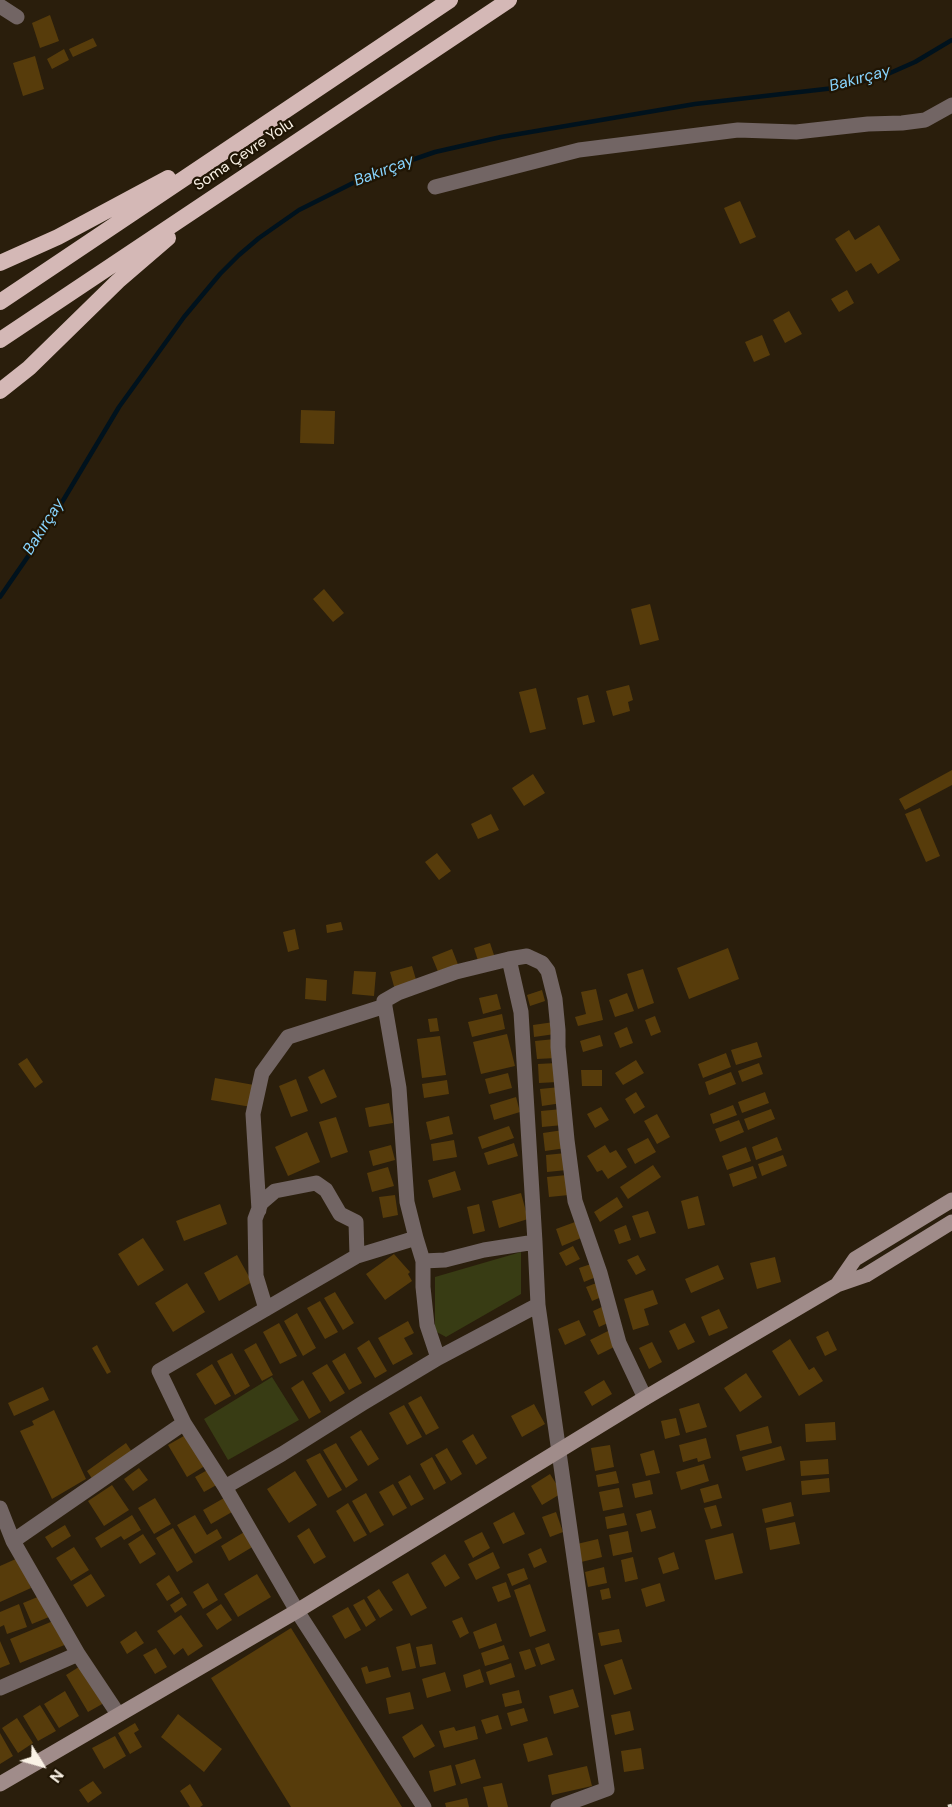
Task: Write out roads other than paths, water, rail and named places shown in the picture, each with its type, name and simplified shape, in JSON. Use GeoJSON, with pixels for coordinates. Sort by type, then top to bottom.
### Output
{"type":"FeatureCollection","features":[{"type":"Feature","properties":{"kind":"highway","name":"Soma Çevre Yolu"},"geometry":{"type":"LineString","coordinates":[[0,302],[450,0]]}},
{"type":"Feature","properties":{"kind":"highway","name":"Soma Çevre Yolu"},"geometry":{"type":"LineString","coordinates":[[0,340],[509,0]]}},
{"type":"Feature","properties":{"kind":"highway"},"geometry":{"type":"LineString","coordinates":[[0,263],[58,237],[254,132]]}},
{"type":"Feature","properties":{"kind":"highway"},"geometry":{"type":"LineString","coordinates":[[0,391],[29,368],[118,281],[224,190]]}},
{"type":"Feature","properties":{"kind":"main road"},"geometry":{"type":"LineString","coordinates":[[837,1285],[855,1258],[952,1200]]}},
{"type":"Feature","properties":{"kind":"main road"},"geometry":{"type":"LineString","coordinates":[[0,1784],[297,1611],[645,1398],[837,1285],[866,1275],[952,1222]]}},
{"type":"Feature","properties":{"kind":"street"},"geometry":{"type":"LineString","coordinates":[[0,6],[17,17]]}},
{"type":"Feature","properties":{"kind":"street"},"geometry":{"type":"LineString","coordinates":[[435,187],[579,150],[738,130],[796,132],[868,124],[902,123],[925,120],[951,107]]}},
{"type":"Feature","properties":{"kind":"street"},"geometry":{"type":"LineString","coordinates":[[438,1358],[427,1325],[423,1261],[407,1202],[399,1088],[384,1001],[398,993],[456,972],[527,956],[542,963],[548,971],[555,999],[567,1140],[575,1201],[600,1273],[619,1343],[645,1398]]}},
{"type":"Feature","properties":{"kind":"street"},"geometry":{"type":"LineString","coordinates":[[508,959],[521,1012],[538,1305],[608,1789],[558,1807]]}},
{"type":"Feature","properties":{"kind":"street"},"geometry":{"type":"LineString","coordinates":[[259,1210],[253,1114],[262,1073],[288,1036],[385,1006]]}},
{"type":"Feature","properties":{"kind":"street"},"geometry":{"type":"LineString","coordinates":[[266,1309],[256,1276],[255,1219],[261,1203],[275,1191],[316,1183],[333,1200],[340,1214],[356,1222],[357,1256]]}},
{"type":"Feature","properties":{"kind":"street"},"geometry":{"type":"LineString","coordinates":[[416,1238],[357,1256],[159,1371],[184,1423],[225,1487],[297,1611],[424,1807]]}},
{"type":"Feature","properties":{"kind":"street"},"geometry":{"type":"LineString","coordinates":[[423,1261],[445,1260],[484,1250],[535,1242]]}},
{"type":"Feature","properties":{"kind":"street"},"geometry":{"type":"LineString","coordinates":[[225,1487],[438,1358],[538,1305]]}},
{"type":"Feature","properties":{"kind":"street"},"geometry":{"type":"LineString","coordinates":[[13,1541],[184,1423]]}},
{"type":"Feature","properties":{"kind":"street"},"geometry":{"type":"LineString","coordinates":[[0,1509],[13,1541],[78,1654],[118,1714]]}},
{"type":"Feature","properties":{"kind":"street"},"geometry":{"type":"LineString","coordinates":[[0,1688],[78,1654]]}},
{"type":"Feature","properties":{"kind":"waterway","name":"Bakırçay"},"geometry":{"type":"LineString","coordinates":[[0,597],[40,539],[119,407],[184,317],[239,255],[299,210],[371,174],[435,152],[501,137],[695,104],[843,87],[890,73],[915,62],[952,40]]}},
{"type":"Feature","properties":{"kind":"railway"},"geometry":{"type":"LineString","coordinates":[[948,1807],[952,1806]]}}]}
